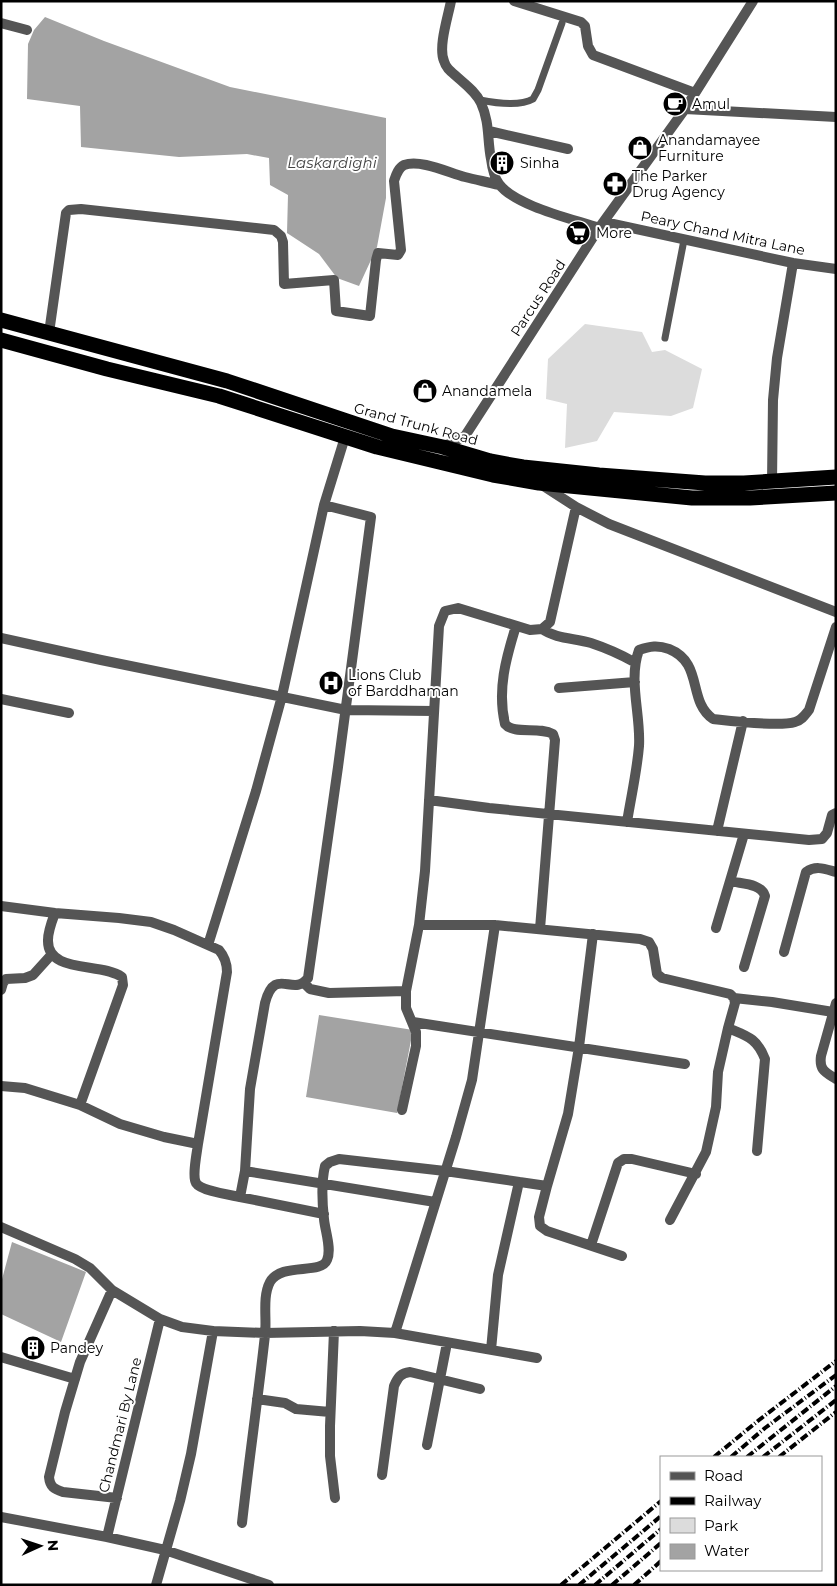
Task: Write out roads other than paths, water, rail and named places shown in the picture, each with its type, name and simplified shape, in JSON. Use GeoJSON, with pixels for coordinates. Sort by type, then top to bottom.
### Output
{"type":"FeatureCollection","features":[{"type":"Feature","properties":{"kind":"highway","name":"Grand Trunk Road"},"geometry":{"type":"LineString","coordinates":[[1,320],[228,381],[392,436],[443,447],[467,462],[539,483],[692,498],[750,498],[836,493]]}},
{"type":"Feature","properties":{"kind":"highway","name":"Grand Trunk Road"},"geometry":{"type":"LineString","coordinates":[[1,340],[107,369],[219,396],[377,447],[438,462],[467,462],[680,482],[772,482],[836,476]]}},
{"type":"Feature","properties":{"kind":"street"},"geometry":{"type":"LineString","coordinates":[[450,1],[442,52],[444,61],[448,69],[470,88],[480,100],[489,130],[490,158],[499,185]]}},
{"type":"Feature","properties":{"kind":"street"},"geometry":{"type":"LineString","coordinates":[[514,1],[581,22],[585,26],[588,46],[593,55],[695,93]]}},
{"type":"Feature","properties":{"kind":"street","name":"Parcus Road"},"geometry":{"type":"LineString","coordinates":[[465,436],[602,225],[685,110],[753,1]]}},
{"type":"Feature","properties":{"kind":"street"},"geometry":{"type":"LineString","coordinates":[[1,23],[27,30]]}},
{"type":"Feature","properties":{"kind":"street"},"geometry":{"type":"LineString","coordinates":[[685,110],[836,117]]}},
{"type":"Feature","properties":{"kind":"street"},"geometry":{"type":"LineString","coordinates":[[489,130],[568,149]]}},
{"type":"Feature","properties":{"kind":"street"},"geometry":{"type":"LineString","coordinates":[[49,333],[66,213],[69,210],[81,208],[274,230],[281,236],[283,242],[284,284],[334,280],[336,311],[370,316],[378,254],[394,256],[398,255],[401,250],[394,181],[397,172],[403,166],[414,164],[499,185]]}},
{"type":"Feature","properties":{"kind":"street","name":"Peary Chand Mitra Lane"},"geometry":{"type":"LineString","coordinates":[[499,185],[516,199],[530,205],[602,225],[793,263],[836,269]]}},
{"type":"Feature","properties":{"kind":"street"},"geometry":{"type":"LineString","coordinates":[[772,482],[777,358],[793,263]]}},
{"type":"Feature","properties":{"kind":"street"},"geometry":{"type":"LineString","coordinates":[[438,462],[443,447],[465,436],[471,449],[467,462]]}},
{"type":"Feature","properties":{"kind":"street"},"geometry":{"type":"LineString","coordinates":[[208,945],[256,791],[282,696],[324,505],[346,437]]}},
{"type":"Feature","properties":{"kind":"street"},"geometry":{"type":"LineString","coordinates":[[523,467],[539,483],[576,507],[609,524],[836,612]]}},
{"type":"Feature","properties":{"kind":"street"},"geometry":{"type":"LineString","coordinates":[[240,1197],[245,1171],[250,1089],[268,991],[274,985],[280,983],[297,986],[304,983],[308,978],[310,970],[371,516],[324,505]]}},
{"type":"Feature","properties":{"kind":"street"},"geometry":{"type":"LineString","coordinates":[[402,1110],[416,1046],[416,1032],[406,1008],[406,991],[419,924],[426,871],[439,626],[445,611],[458,608],[530,630],[542,629],[550,622],[576,507]]}},
{"type":"Feature","properties":{"kind":"street"},"geometry":{"type":"LineString","coordinates":[[516,626],[504,669],[502,693],[505,724],[508,727],[548,731],[553,734],[555,740],[540,929]]}},
{"type":"Feature","properties":{"kind":"street"},"geometry":{"type":"LineString","coordinates":[[627,822],[638,747],[639,722],[634,662],[639,650],[650,646],[663,647],[675,652],[686,660],[694,677],[701,705],[706,714],[713,718],[783,724],[803,719],[809,710],[836,627]]}},
{"type":"Feature","properties":{"kind":"street"},"geometry":{"type":"LineString","coordinates":[[542,629],[550,634],[605,648],[634,662]]}},
{"type":"Feature","properties":{"kind":"street"},"geometry":{"type":"LineString","coordinates":[[1,638],[346,710],[434,711]]}},
{"type":"Feature","properties":{"kind":"street"},"geometry":{"type":"LineString","coordinates":[[559,688],[635,682]]}},
{"type":"Feature","properties":{"kind":"street"},"geometry":{"type":"LineString","coordinates":[[1,700],[69,713]]}},
{"type":"Feature","properties":{"kind":"street"},"geometry":{"type":"LineString","coordinates":[[717,831],[743,721]]}},
{"type":"Feature","properties":{"kind":"street"},"geometry":{"type":"LineString","coordinates":[[430,800],[489,808],[817,840],[822,839],[827,833],[832,815],[836,813]]}},
{"type":"Feature","properties":{"kind":"street"},"geometry":{"type":"LineString","coordinates":[[716,928],[744,834]]}},
{"type":"Feature","properties":{"kind":"street"},"geometry":{"type":"LineString","coordinates":[[784,952],[806,872],[811,868],[819,868],[836,872]]}},
{"type":"Feature","properties":{"kind":"street"},"geometry":{"type":"LineString","coordinates":[[730,882],[759,887],[765,896],[744,967]]}},
{"type":"Feature","properties":{"kind":"street"},"geometry":{"type":"LineString","coordinates":[[1,906],[151,922],[219,950],[227,964],[227,972],[198,1144],[196,1183],[202,1188],[324,1214]]}},
{"type":"Feature","properties":{"kind":"street"},"geometry":{"type":"LineString","coordinates":[[55,913],[48,939],[49,951],[55,959],[68,964],[115,972],[122,978],[123,985],[80,1105]]}},
{"type":"Feature","properties":{"kind":"street"},"geometry":{"type":"LineString","coordinates":[[419,924],[495,925],[640,939],[649,942],[653,948],[657,974],[662,978],[730,994],[734,998],[834,1008],[820,1064],[824,1071],[836,1079]]}},
{"type":"Feature","properties":{"kind":"street"},"geometry":{"type":"LineString","coordinates":[[395,1333],[472,1080],[495,925]]}},
{"type":"Feature","properties":{"kind":"street"},"geometry":{"type":"LineString","coordinates":[[593,934],[579,1047],[568,1114],[539,1218],[540,1226],[546,1231],[622,1256]]}},
{"type":"Feature","properties":{"kind":"street"},"geometry":{"type":"LineString","coordinates":[[1,990],[6,979],[25,978],[33,975],[52,954]]}},
{"type":"Feature","properties":{"kind":"street"},"geometry":{"type":"LineString","coordinates":[[304,983],[310,989],[329,993],[406,991]]}},
{"type":"Feature","properties":{"kind":"street"},"geometry":{"type":"LineString","coordinates":[[670,1220],[706,1152],[716,1107],[718,1072],[735,1003],[734,998]]}},
{"type":"Feature","properties":{"kind":"street"},"geometry":{"type":"LineString","coordinates":[[413,1022],[685,1064]]}},
{"type":"Feature","properties":{"kind":"street"},"geometry":{"type":"LineString","coordinates":[[728,1028],[751,1038],[760,1048],[765,1059],[757,1151]]}},
{"type":"Feature","properties":{"kind":"street"},"geometry":{"type":"LineString","coordinates":[[1,1086],[25,1088],[80,1105],[120,1124],[164,1137],[198,1144]]}},
{"type":"Feature","properties":{"kind":"street"},"geometry":{"type":"LineString","coordinates":[[590,1246],[618,1162],[624,1159],[632,1159],[696,1174]]}},
{"type":"Feature","properties":{"kind":"street"},"geometry":{"type":"LineString","coordinates":[[242,1523],[265,1333],[266,1296],[270,1282],[280,1272],[320,1266],[327,1260],[329,1252],[322,1184],[325,1166],[330,1162],[339,1160],[445,1171],[547,1186]]}},
{"type":"Feature","properties":{"kind":"street"},"geometry":{"type":"LineString","coordinates":[[245,1171],[435,1202]]}},
{"type":"Feature","properties":{"kind":"street"},"geometry":{"type":"LineString","coordinates":[[491,1350],[498,1275],[519,1182]]}},
{"type":"Feature","properties":{"kind":"street"},"geometry":{"type":"LineString","coordinates":[[1,1227],[76,1259],[90,1268],[112,1290],[160,1319],[182,1327],[213,1331],[265,1333],[334,1331],[395,1333],[537,1358]]}},
{"type":"Feature","properties":{"kind":"street"},"geometry":{"type":"LineString","coordinates":[[112,1290],[89,1340],[75,1379],[49,1477],[50,1484],[55,1490],[117,1498]]}},
{"type":"Feature","properties":{"kind":"street","name":"Chandmari By Lane"},"geometry":{"type":"LineString","coordinates":[[107,1536],[160,1319]]}},
{"type":"Feature","properties":{"kind":"street"},"geometry":{"type":"LineString","coordinates":[[156,1585],[191,1454],[213,1331]]}},
{"type":"Feature","properties":{"kind":"street"},"geometry":{"type":"LineString","coordinates":[[334,1331],[330,1456],[335,1498]]}},
{"type":"Feature","properties":{"kind":"street"},"geometry":{"type":"LineString","coordinates":[[428,1444],[447,1343]]}},
{"type":"Feature","properties":{"kind":"street"},"geometry":{"type":"LineString","coordinates":[[1,1357],[75,1379]]}},
{"type":"Feature","properties":{"kind":"street"},"geometry":{"type":"LineString","coordinates":[[382,1475],[394,1386],[403,1373],[410,1372],[440,1378],[480,1389]]}},
{"type":"Feature","properties":{"kind":"street"},"geometry":{"type":"LineString","coordinates":[[257,1399],[285,1403],[296,1410],[330,1412]]}},
{"type":"Feature","properties":{"kind":"street"},"geometry":{"type":"LineString","coordinates":[[1,1517],[107,1536],[165,1550],[269,1585]]}},
{"type":"Feature","properties":{"kind":"lane"},"geometry":{"type":"LineString","coordinates":[[480,100],[494,103],[523,103],[532,99],[538,90],[562,22]]}},
{"type":"Feature","properties":{"kind":"lane"},"geometry":{"type":"LineString","coordinates":[[665,338],[684,240]]}},
{"type":"Feature","properties":{"kind":"water","name":"Laskardighi"},"geometry":{"type":"Polygon","coordinates":[[[45,17],[104,41],[230,87],[386,118],[386,198],[377,247],[359,286],[337,278],[319,254],[287,233],[288,195],[270,185],[269,158],[247,154],[179,157],[81,147],[80,106],[27,99],[28,44],[34,30],[45,17]]]}},
{"type":"Feature","properties":{"kind":"water"},"geometry":{"type":"Polygon","coordinates":[[[319,1015],[413,1030],[397,1113],[306,1097],[319,1015]]]}},
{"type":"Feature","properties":{"kind":"water"},"geometry":{"type":"Polygon","coordinates":[[[12,1242],[86,1272],[61,1342],[1,1314],[1,1283],[12,1242]]]}},
{"type":"Feature","properties":{"kind":"railway"},"geometry":{"type":"LineString","coordinates":[[715,1456],[836,1361]]}},
{"type":"Feature","properties":{"kind":"railway"},"geometry":{"type":"LineString","coordinates":[[732,1456],[765,1428],[836,1375]]}},
{"type":"Feature","properties":{"kind":"railway"},"geometry":{"type":"LineString","coordinates":[[748,1456],[836,1386]]}},
{"type":"Feature","properties":{"kind":"railway"},"geometry":{"type":"LineString","coordinates":[[764,1456],[836,1400]]}},
{"type":"Feature","properties":{"kind":"railway"},"geometry":{"type":"LineString","coordinates":[[780,1456],[836,1412]]}},
{"type":"Feature","properties":{"kind":"railway"},"geometry":{"type":"LineString","coordinates":[[561,1585],[660,1502]]}},
{"type":"Feature","properties":{"kind":"railway"},"geometry":{"type":"LineString","coordinates":[[579,1585],[660,1517]]}},
{"type":"Feature","properties":{"kind":"railway"},"geometry":{"type":"LineString","coordinates":[[595,1585],[660,1530]]}},
{"type":"Feature","properties":{"kind":"railway"},"geometry":{"type":"LineString","coordinates":[[612,1585],[660,1544]]}},
{"type":"Feature","properties":{"kind":"railway"},"geometry":{"type":"LineString","coordinates":[[634,1585],[660,1562]]}},
{"type":"Feature","properties":{"kind":"place","name":"Amul"},"geometry":{"type":"Point","coordinates":[675,104]}},
{"type":"Feature","properties":{"kind":"place","name":"Anandamayee Furniture"},"geometry":{"type":"Point","coordinates":[640,148]}},
{"type":"Feature","properties":{"kind":"place","name":"Sinha"},"geometry":{"type":"Point","coordinates":[502,163]}},
{"type":"Feature","properties":{"kind":"place","name":"The Parker Drug Agency"},"geometry":{"type":"Point","coordinates":[615,184]}},
{"type":"Feature","properties":{"kind":"place","name":"More"},"geometry":{"type":"Point","coordinates":[578,233]}},
{"type":"Feature","properties":{"kind":"place","name":"Anandamela"},"geometry":{"type":"Point","coordinates":[425,391]}},
{"type":"Feature","properties":{"kind":"place","name":"Lions Club of Barddhaman"},"geometry":{"type":"Point","coordinates":[331,683]}},
{"type":"Feature","properties":{"kind":"place","name":"Pandey"},"geometry":{"type":"Point","coordinates":[33,1348]}}]}
